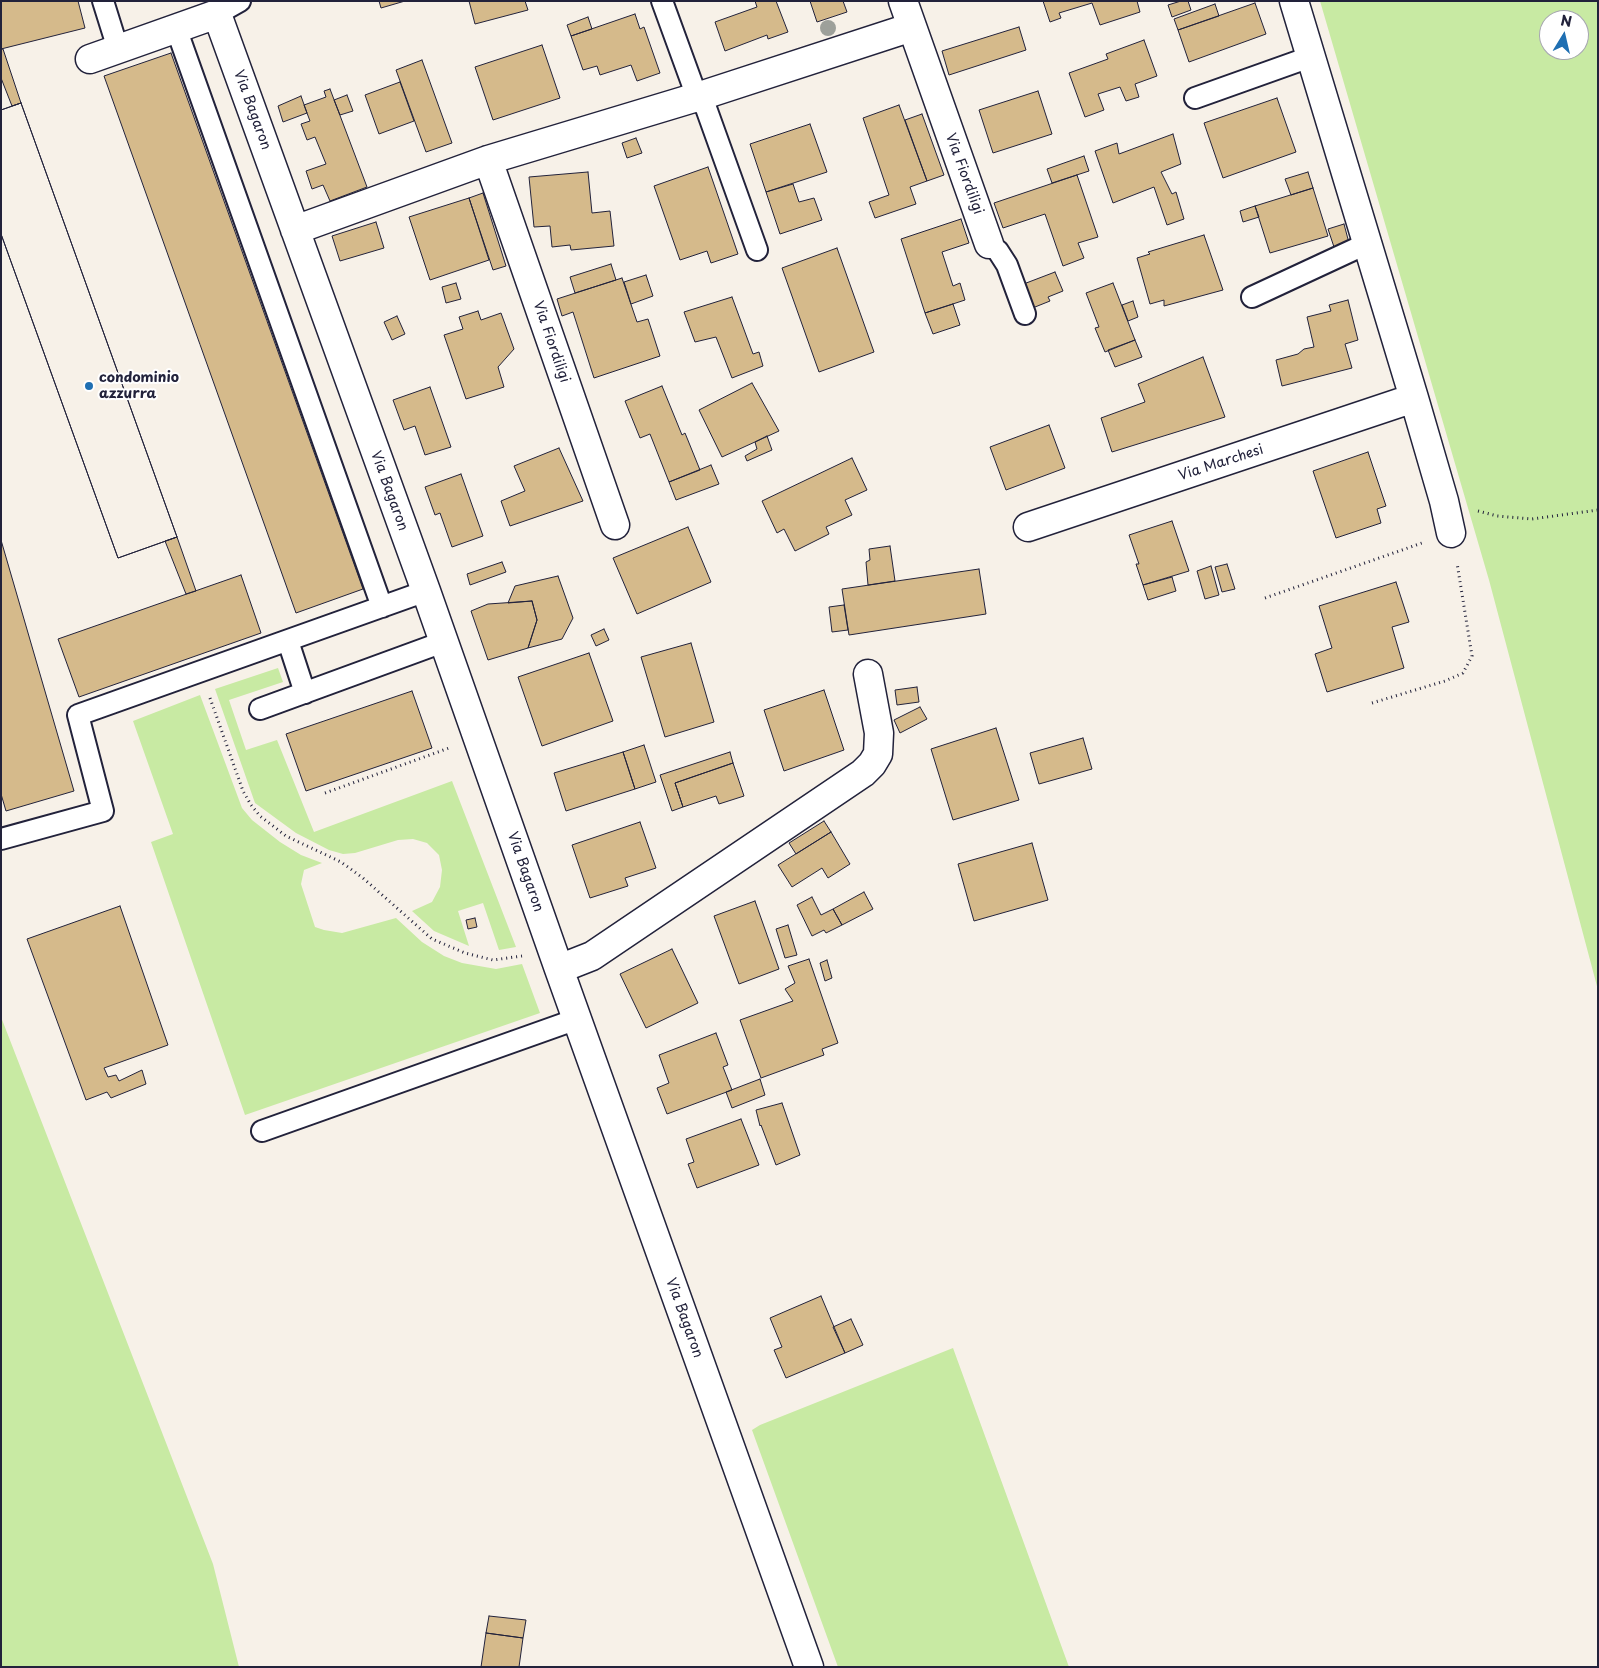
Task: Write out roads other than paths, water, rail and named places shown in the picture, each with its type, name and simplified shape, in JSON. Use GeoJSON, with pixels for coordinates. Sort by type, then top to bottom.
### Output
{"type":"FeatureCollection","features":[{"type":"Feature","properties":{"kind":"street","name":"Via Fiordiligi"},"geometry":{"type":"LineString","coordinates":[[903,1],[989,244]]}},
{"type":"Feature","properties":{"kind":"street"},"geometry":{"type":"LineString","coordinates":[[1294,1],[1414,398],[1444,501],[1451,532]]}},
{"type":"Feature","properties":{"kind":"street","name":"Via Bagaron"},"geometry":{"type":"LineString","coordinates":[[90,60],[176,28],[224,5],[295,230],[809,1667]]}},
{"type":"Feature","properties":{"kind":"street"},"geometry":{"type":"LineString","coordinates":[[295,230],[488,160],[697,97],[912,27]]}},
{"type":"Feature","properties":{"kind":"street","name":"Via Fiordiligi"},"geometry":{"type":"LineString","coordinates":[[488,160],[615,525]]}},
{"type":"Feature","properties":{"kind":"street","name":"Via Marchesi"},"geometry":{"type":"LineString","coordinates":[[1028,527],[1414,398]]}},
{"type":"Feature","properties":{"kind":"street"},"geometry":{"type":"LineString","coordinates":[[559,969],[592,956],[863,773],[878,754],[879,739],[868,674]]}},
{"type":"Feature","properties":{"kind":"lane"},"geometry":{"type":"LineString","coordinates":[[103,1],[118,49]]}},
{"type":"Feature","properties":{"kind":"lane"},"geometry":{"type":"LineString","coordinates":[[662,1],[697,97],[706,108],[758,250]]}},
{"type":"Feature","properties":{"kind":"lane"},"geometry":{"type":"LineString","coordinates":[[176,28],[382,607]]}},
{"type":"Feature","properties":{"kind":"lane"},"geometry":{"type":"LineString","coordinates":[[1195,98],[1310,56]]}},
{"type":"Feature","properties":{"kind":"lane","name":"Via Fiordiligi"},"geometry":{"type":"LineString","coordinates":[[989,244],[998,251],[1007,265],[1025,314]]}},
{"type":"Feature","properties":{"kind":"lane"},"geometry":{"type":"LineString","coordinates":[[1252,297],[1366,244]]}},
{"type":"Feature","properties":{"kind":"lane"},"geometry":{"type":"LineString","coordinates":[[1,839],[103,811],[78,715],[426,592]]}},
{"type":"Feature","properties":{"kind":"lane"},"geometry":{"type":"LineString","coordinates":[[288,641],[305,693]]}},
{"type":"Feature","properties":{"kind":"lane"},"geometry":{"type":"LineString","coordinates":[[260,710],[443,642]]}},
{"type":"Feature","properties":{"kind":"lane"},"geometry":{"type":"LineString","coordinates":[[262,1131],[577,1020]]}},
{"type":"Feature","properties":{"kind":"place","name":"condominio azzurra"},"geometry":{"type":"Point","coordinates":[89,386]}}]}
